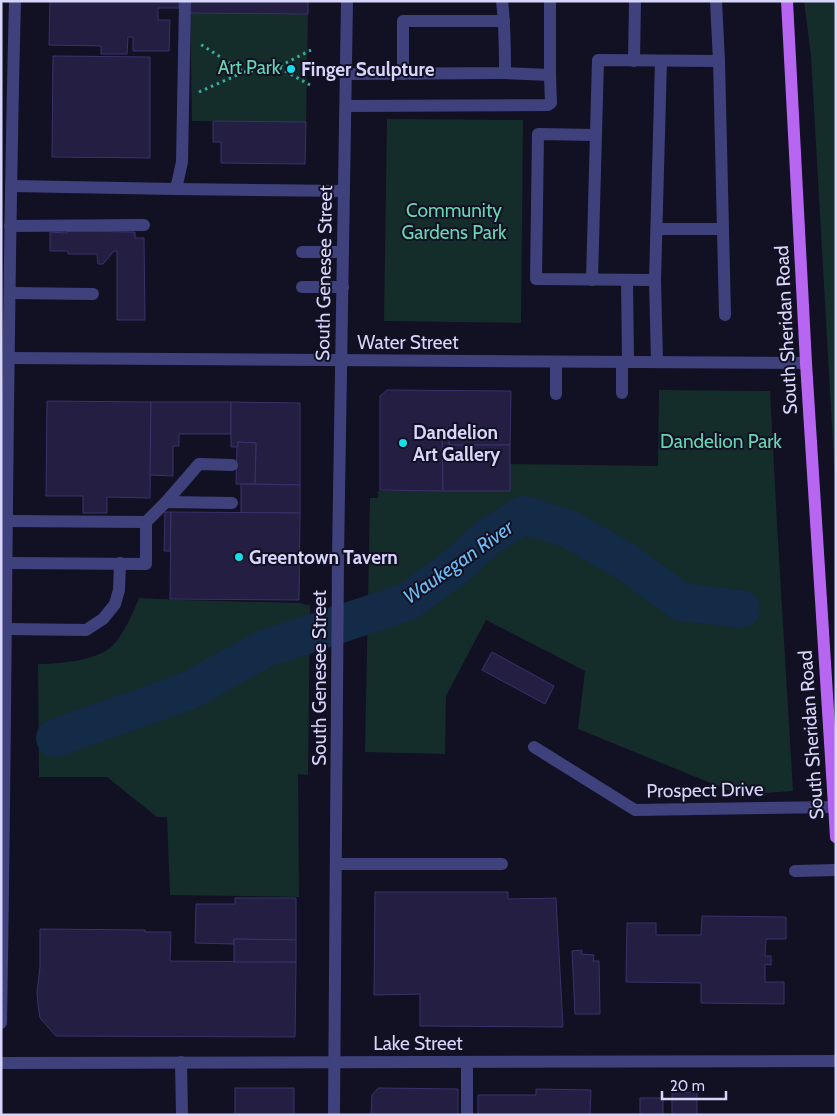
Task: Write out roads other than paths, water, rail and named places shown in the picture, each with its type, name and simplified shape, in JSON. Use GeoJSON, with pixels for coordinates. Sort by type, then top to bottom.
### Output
{"type":"FeatureCollection","features":[{"type":"Feature","properties":{"kind":"main road","name":"South Sheridan Road"},"geometry":{"type":"LineString","coordinates":[[787,1],[806,363],[836,836]]}},
{"type":"Feature","properties":{"kind":"street"},"geometry":{"type":"LineString","coordinates":[[1,1023],[10,226],[15,1]]}},
{"type":"Feature","properties":{"kind":"street"},"geometry":{"type":"LineString","coordinates":[[176,189],[182,162],[185,1]]}},
{"type":"Feature","properties":{"kind":"street","name":"South Genesee Street"},"geometry":{"type":"LineString","coordinates":[[334,1115],[338,556],[347,1]]}},
{"type":"Feature","properties":{"kind":"street"},"geometry":{"type":"LineString","coordinates":[[502,1],[505,74]]}},
{"type":"Feature","properties":{"kind":"street"},"geometry":{"type":"LineString","coordinates":[[346,106],[548,105],[551,103],[550,1]]}},
{"type":"Feature","properties":{"kind":"street"},"geometry":{"type":"LineString","coordinates":[[634,61],[635,1]]}},
{"type":"Feature","properties":{"kind":"street"},"geometry":{"type":"LineString","coordinates":[[716,1],[725,315]]}},
{"type":"Feature","properties":{"kind":"street"},"geometry":{"type":"LineString","coordinates":[[403,74],[403,21],[504,21]]}},
{"type":"Feature","properties":{"kind":"street"},"geometry":{"type":"LineString","coordinates":[[592,280],[598,60],[719,61]]}},
{"type":"Feature","properties":{"kind":"street"},"geometry":{"type":"LineString","coordinates":[[657,362],[655,280],[661,62]]}},
{"type":"Feature","properties":{"kind":"street"},"geometry":{"type":"LineString","coordinates":[[346,74],[550,74]]}},
{"type":"Feature","properties":{"kind":"street"},"geometry":{"type":"LineString","coordinates":[[596,135],[538,134],[536,279],[655,280]]}},
{"type":"Feature","properties":{"kind":"street"},"geometry":{"type":"LineString","coordinates":[[11,186],[344,191]]}},
{"type":"Feature","properties":{"kind":"street"},"geometry":{"type":"LineString","coordinates":[[10,226],[144,225]]}},
{"type":"Feature","properties":{"kind":"street"},"geometry":{"type":"LineString","coordinates":[[656,229],[723,229]]}},
{"type":"Feature","properties":{"kind":"street"},"geometry":{"type":"LineString","coordinates":[[302,252],[343,252]]}},
{"type":"Feature","properties":{"kind":"street"},"geometry":{"type":"LineString","coordinates":[[622,392],[625,362],[627,280]]}},
{"type":"Feature","properties":{"kind":"street"},"geometry":{"type":"LineString","coordinates":[[302,287],[343,287]]}},
{"type":"Feature","properties":{"kind":"street"},"geometry":{"type":"LineString","coordinates":[[10,293],[93,294]]}},
{"type":"Feature","properties":{"kind":"street","name":"Water Street"},"geometry":{"type":"LineString","coordinates":[[9,358],[806,363]]}},
{"type":"Feature","properties":{"kind":"street"},"geometry":{"type":"LineString","coordinates":[[556,362],[556,394]]}},
{"type":"Feature","properties":{"kind":"street"},"geometry":{"type":"LineString","coordinates":[[7,563],[146,564],[146,522],[199,464],[232,465]]}},
{"type":"Feature","properties":{"kind":"street"},"geometry":{"type":"LineString","coordinates":[[166,502],[232,503]]}},
{"type":"Feature","properties":{"kind":"street"},"geometry":{"type":"LineString","coordinates":[[7,521],[146,522]]}},
{"type":"Feature","properties":{"kind":"street"},"geometry":{"type":"LineString","coordinates":[[6,629],[86,630],[103,619],[115,604],[119,590],[120,563]]}},
{"type":"Feature","properties":{"kind":"street","name":"Prospect Drive"},"geometry":{"type":"LineString","coordinates":[[534,747],[635,810],[834,807]]}},
{"type":"Feature","properties":{"kind":"street"},"geometry":{"type":"LineString","coordinates":[[336,864],[502,864]]}},
{"type":"Feature","properties":{"kind":"street"},"geometry":{"type":"LineString","coordinates":[[795,871],[836,870]]}},
{"type":"Feature","properties":{"kind":"street","name":"Lake Street"},"geometry":{"type":"LineString","coordinates":[[1,1063],[836,1061]]}},
{"type":"Feature","properties":{"kind":"street"},"geometry":{"type":"LineString","coordinates":[[181,1062],[182,1115]]}},
{"type":"Feature","properties":{"kind":"street"},"geometry":{"type":"LineString","coordinates":[[467,1062],[467,1115]]}},
{"type":"Feature","properties":{"kind":"waterway","name":"Waukegan River"},"geometry":{"type":"LineString","coordinates":[[55,738],[188,691],[264,649],[407,602],[454,568],[488,537],[524,515],[569,529],[628,563],[681,602],[741,609]]}},
{"type":"Feature","properties":{"kind":"place","name":"Finger Sculpture"},"geometry":{"type":"Point","coordinates":[291,69]}},
{"type":"Feature","properties":{"kind":"place","name":"Dandelion Art Gallery"},"geometry":{"type":"Point","coordinates":[403,443]}},
{"type":"Feature","properties":{"kind":"place","name":"Greentown Tavern"},"geometry":{"type":"Point","coordinates":[239,557]}},
{"type":"Feature","properties":{"kind":"park label","name":"Art Park"},"geometry":{"type":"Point","coordinates":[249,67]}},
{"type":"Feature","properties":{"kind":"park label","name":"Community Gardens Park"},"geometry":{"type":"Point","coordinates":[454,221]}},
{"type":"Feature","properties":{"kind":"park label","name":"Dandelion Park"},"geometry":{"type":"Point","coordinates":[721,441]}}]}
